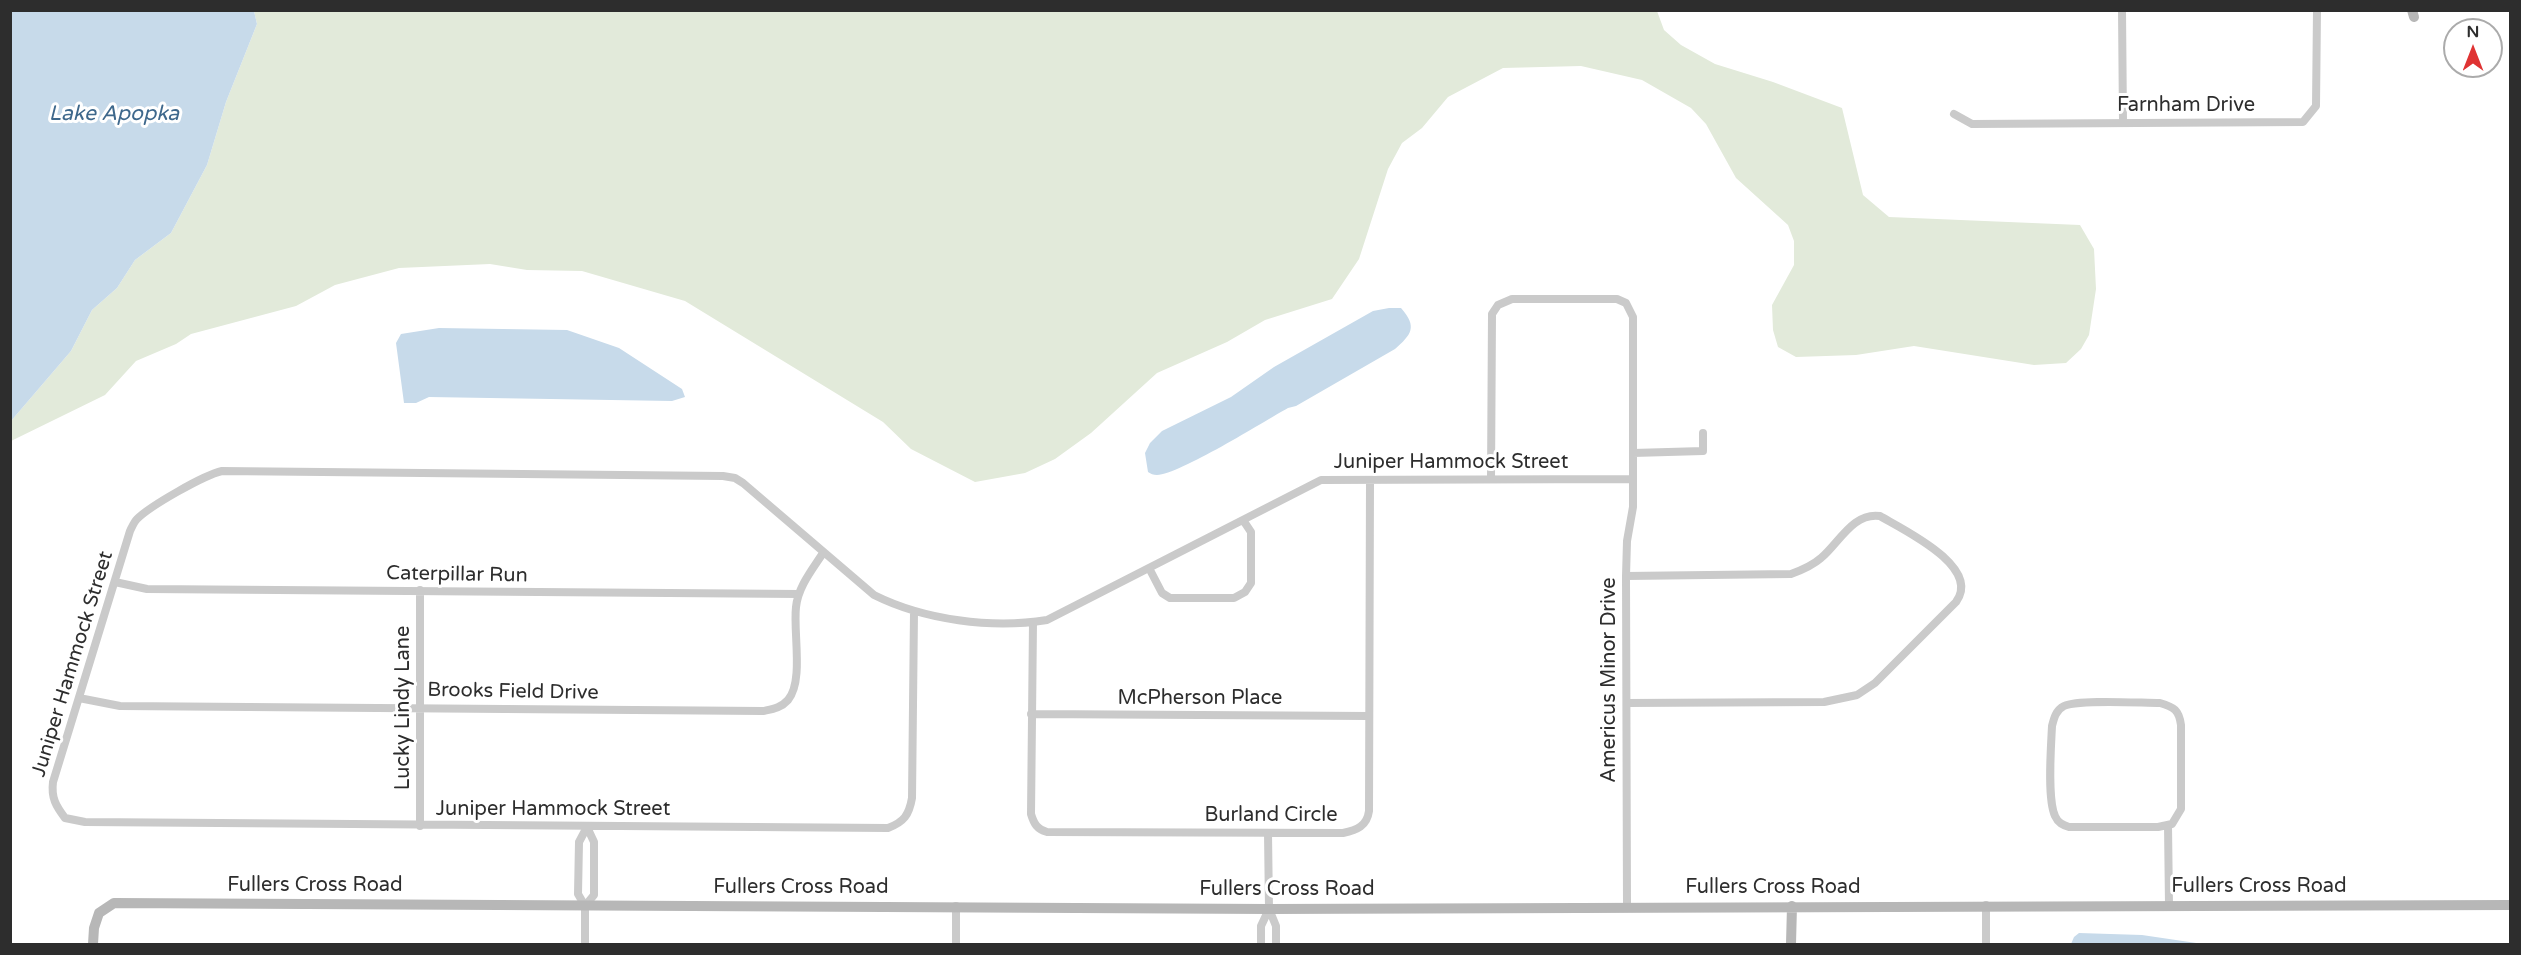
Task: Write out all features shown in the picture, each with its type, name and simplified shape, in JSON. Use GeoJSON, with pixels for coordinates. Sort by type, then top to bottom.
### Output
{"type":"FeatureCollection","features":[{"type":"Feature","properties":{"kind":"street"},"geometry":{"type":"LineString","coordinates":[[2122,10],[2123,122]]}},
{"type":"Feature","properties":{"kind":"street","name":"Farnham Drive"},"geometry":{"type":"LineString","coordinates":[[1954,114],[1972,124],[2303,122],[2316,106],[2317,10]]}},
{"type":"Feature","properties":{"kind":"street","name":"Americus Minor Drive"},"geometry":{"type":"LineString","coordinates":[[1491,479],[1492,314],[1498,305],[1512,299],[1617,299],[1626,303],[1633,317],[1633,507],[1627,541],[1626,576],[1627,907]]}},
{"type":"Feature","properties":{"kind":"street"},"geometry":{"type":"LineString","coordinates":[[1633,453],[1702,451],[1703,433]]}},
{"type":"Feature","properties":{"kind":"street","name":"Juniper Hammock Street"},"geometry":{"type":"LineString","coordinates":[[914,612],[912,798],[909,813],[901,824],[876,829],[85,822],[65,818],[55,805],[52,794],[53,782],[130,531],[136,519],[208,474],[222,471],[723,476],[735,478],[874,595],[914,612],[934,617],[990,622],[1047,620],[1321,480],[1633,479]]}},
{"type":"Feature","properties":{"kind":"street","name":"Burland Circle"},"geometry":{"type":"LineString","coordinates":[[1033,622],[1031,814],[1035,825],[1040,830],[1047,832],[1268,833],[1355,831],[1368,818],[1369,811],[1370,480]]}},
{"type":"Feature","properties":{"kind":"street"},"geometry":{"type":"LineString","coordinates":[[1626,576],[1791,574],[1806,569],[1820,559],[1857,521],[1872,515],[1880,516],[1926,543],[1954,567],[1961,578],[1962,587],[1961,594],[1948,610],[1875,683],[1857,695],[1824,702],[1627,703]]}},
{"type":"Feature","properties":{"kind":"street"},"geometry":{"type":"LineString","coordinates":[[1149,568],[1162,593],[1170,598],[1234,598],[1245,592],[1251,583],[1251,532],[1243,520]]}},
{"type":"Feature","properties":{"kind":"street","name":"Brooks Field Drive"},"geometry":{"type":"LineString","coordinates":[[79,698],[120,706],[763,711],[778,708],[788,701],[795,684],[796,607],[807,577],[823,553]]}},
{"type":"Feature","properties":{"kind":"street","name":"Caterpillar Run"},"geometry":{"type":"LineString","coordinates":[[115,582],[147,589],[799,594]]}},
{"type":"Feature","properties":{"kind":"street","name":"Lucky Lindy Lane"},"geometry":{"type":"LineString","coordinates":[[420,590],[420,826]]}},
{"type":"Feature","properties":{"kind":"street"},"geometry":{"type":"LineString","coordinates":[[2160,703],[2172,706],[2179,713],[2181,809],[2177,818],[2168,825],[2069,827],[2060,824],[2051,804],[2052,726],[2055,715],[2064,706],[2160,703]]}},
{"type":"Feature","properties":{"kind":"street","name":"McPherson Place"},"geometry":{"type":"LineString","coordinates":[[1031,714],[1369,716]]}},
{"type":"Feature","properties":{"kind":"street"},"geometry":{"type":"LineString","coordinates":[[2168,825],[2169,905]]}},
{"type":"Feature","properties":{"kind":"street"},"geometry":{"type":"LineString","coordinates":[[585,906],[594,894],[594,842],[586,827]]}},
{"type":"Feature","properties":{"kind":"street"},"geometry":{"type":"LineString","coordinates":[[585,945],[585,906],[578,894],[579,842],[586,827]]}},
{"type":"Feature","properties":{"kind":"street"},"geometry":{"type":"LineString","coordinates":[[1268,833],[1269,909],[1276,926],[1276,945]]}},
{"type":"Feature","properties":{"kind":"street","name":"Fullers Cross Road"},"geometry":{"type":"LineString","coordinates":[[93,945],[94,928],[99,912],[114,903],[1269,909],[2511,905]]}},
{"type":"Feature","properties":{"kind":"street"},"geometry":{"type":"LineString","coordinates":[[956,906],[956,945]]}},
{"type":"Feature","properties":{"kind":"street"},"geometry":{"type":"LineString","coordinates":[[1791,945],[1792,906]]}},
{"type":"Feature","properties":{"kind":"street"},"geometry":{"type":"LineString","coordinates":[[1986,906],[1986,945]]}},
{"type":"Feature","properties":{"kind":"street"},"geometry":{"type":"LineString","coordinates":[[1261,945],[1261,926],[1269,909]]}},
{"type":"Feature","properties":{"kind":"green space"},"geometry":{"type":"Polygon","coordinates":[[[254,11],[1657,11],[1664,30],[1681,45],[1715,64],[1773,82],[1842,108],[1863,195],[1889,217],[2080,225],[2094,249],[2096,289],[2089,335],[2081,349],[2066,363],[2034,365],[1914,346],[1856,355],[1796,357],[1778,347],[1773,330],[1772,305],[1794,265],[1794,241],[1788,225],[1736,178],[1706,124],[1691,108],[1642,80],[1581,66],[1503,68],[1448,97],[1422,128],[1402,143],[1388,169],[1359,259],[1332,299],[1265,320],[1227,342],[1157,373],[1091,433],[1055,459],[1025,473],[975,482],[911,449],[883,422],[685,301],[582,271],[527,270],[490,264],[399,268],[335,285],[296,306],[191,334],[176,344],[136,361],[105,395],[11,441],[11,421],[71,351],[92,310],[117,288],[135,260],[171,233],[207,165],[226,102],[257,24],[254,11]]]}},
{"type":"Feature","properties":{"kind":"water","name":"Lake Apopka"},"geometry":{"type":"Polygon","coordinates":[[[11,10],[254,11],[257,24],[226,102],[207,165],[171,233],[135,260],[117,288],[92,310],[71,351],[11,421],[11,10]]]}},
{"type":"Feature","properties":{"kind":"water"},"geometry":{"type":"Polygon","coordinates":[[[1401,308],[1411,326],[1408,335],[1395,349],[1296,406],[1288,408],[1184,466],[1157,475],[1148,472],[1145,453],[1150,443],[1162,431],[1231,397],[1274,367],[1373,311],[1401,308]]]}},
{"type":"Feature","properties":{"kind":"water"},"geometry":{"type":"Polygon","coordinates":[[[439,328],[567,330],[619,348],[682,389],[685,397],[672,401],[429,397],[416,403],[404,403],[396,343],[401,334],[439,328]]]}},
{"type":"Feature","properties":{"kind":"water"},"geometry":{"type":"Polygon","coordinates":[[[2079,933],[2142,935],[2203,944],[2071,944],[2079,933]]]}}]}
